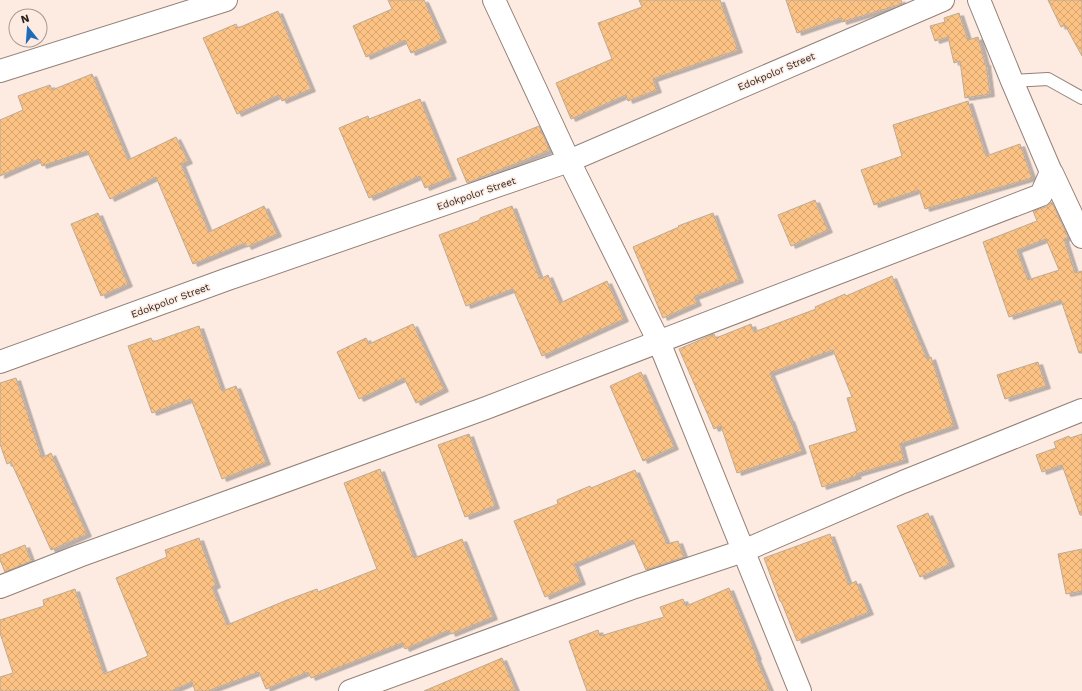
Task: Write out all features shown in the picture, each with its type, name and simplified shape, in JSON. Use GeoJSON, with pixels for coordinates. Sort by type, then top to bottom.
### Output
{"type":"FeatureCollection","features":[{"type":"Feature","properties":{"kind":"street"},"geometry":{"type":"LineString","coordinates":[[0,71],[226,0]]}},
{"type":"Feature","properties":{"kind":"street"},"geometry":{"type":"LineString","coordinates":[[494,0],[569,161],[659,342],[800,691]]}},
{"type":"Feature","properties":{"kind":"street","name":"Edokpolor Street"},"geometry":{"type":"LineString","coordinates":[[0,362],[228,279],[569,161],[943,0]]}},
{"type":"Feature","properties":{"kind":"street"},"geometry":{"type":"LineString","coordinates":[[979,0],[1012,81],[1082,237]]}},
{"type":"Feature","properties":{"kind":"street"},"geometry":{"type":"LineString","coordinates":[[0,588],[79,556],[486,408],[1041,195],[1052,173]]}},
{"type":"Feature","properties":{"kind":"street"},"geometry":{"type":"LineString","coordinates":[[350,691],[636,587],[743,551],[903,482],[1082,410]]}},
{"type":"Feature","properties":{"kind":"lane"},"geometry":{"type":"LineString","coordinates":[[1012,81],[1048,79],[1082,98]]}},
{"type":"Feature","properties":{"kind":"building"},"geometry":{"type":"Polygon","coordinates":[[[388,0],[424,0],[442,40],[411,53],[405,40],[366,57],[353,26],[392,9],[388,0]]]}},
{"type":"Feature","properties":{"kind":"building"},"geometry":{"type":"Polygon","coordinates":[[[639,0],[720,0],[738,50],[653,79],[657,90],[628,101],[626,95],[571,119],[556,83],[612,59],[598,23],[642,7],[639,0]]]}},
{"type":"Feature","properties":{"kind":"building"},"geometry":{"type":"Polygon","coordinates":[[[786,0],[901,0],[902,4],[842,22],[841,18],[797,33],[786,0]]]}},
{"type":"Feature","properties":{"kind":"building"},"geometry":{"type":"Polygon","coordinates":[[[1048,0],[1082,0],[1082,56],[1065,25],[1061,27],[1048,0]]]}},
{"type":"Feature","properties":{"kind":"building"},"geometry":{"type":"Polygon","coordinates":[[[278,11],[311,89],[282,101],[279,95],[237,114],[203,38],[236,24],[238,28],[278,11]]]}},
{"type":"Feature","properties":{"kind":"building"},"geometry":{"type":"Polygon","coordinates":[[[959,13],[968,40],[978,37],[986,63],[990,94],[965,98],[960,61],[954,63],[948,37],[935,41],[930,26],[945,22],[944,18],[959,13]]]}},
{"type":"Feature","properties":{"kind":"building"},"geometry":{"type":"Polygon","coordinates":[[[92,74],[128,160],[176,137],[188,161],[181,164],[209,232],[264,206],[277,234],[247,247],[245,243],[193,264],[156,177],[110,199],[87,151],[42,166],[39,159],[0,176],[0,120],[23,110],[18,96],[50,85],[52,90],[92,74]]]}},
{"type":"Feature","properties":{"kind":"building"},"geometry":{"type":"Polygon","coordinates":[[[420,99],[452,177],[425,188],[420,176],[369,198],[339,128],[368,116],[369,119],[420,99]]]}},
{"type":"Feature","properties":{"kind":"building"},"geometry":{"type":"Polygon","coordinates":[[[968,101],[986,156],[1020,144],[1032,178],[925,209],[919,190],[874,205],[861,170],[902,156],[893,125],[968,101]]]}},
{"type":"Feature","properties":{"kind":"building"},"geometry":{"type":"Polygon","coordinates":[[[539,126],[550,150],[467,183],[457,159],[539,126]]]}},
{"type":"Feature","properties":{"kind":"building"},"geometry":{"type":"Polygon","coordinates":[[[815,200],[828,230],[791,246],[778,215],[815,200]]]}},
{"type":"Feature","properties":{"kind":"building"},"geometry":{"type":"Polygon","coordinates":[[[1052,202],[1068,237],[1064,239],[1075,273],[1082,271],[1082,353],[1079,353],[1061,300],[1009,317],[983,242],[1037,221],[1033,211],[1046,207],[1052,202]],[[1046,239],[1017,250],[1028,280],[1059,270],[1046,239]]]}},
{"type":"Feature","properties":{"kind":"building"},"geometry":{"type":"Polygon","coordinates":[[[512,206],[540,279],[548,275],[560,303],[607,281],[624,319],[542,356],[513,289],[466,306],[439,235],[512,206]]]}},
{"type":"Feature","properties":{"kind":"building"},"geometry":{"type":"Polygon","coordinates":[[[98,213],[128,284],[101,296],[71,224],[98,213]]]}},
{"type":"Feature","properties":{"kind":"building"},"geometry":{"type":"Polygon","coordinates":[[[713,213],[739,280],[694,297],[697,303],[663,318],[633,247],[679,227],[678,226],[713,213]]]}},
{"type":"Feature","properties":{"kind":"building"},"geometry":{"type":"Polygon","coordinates":[[[892,276],[927,359],[931,357],[954,426],[900,444],[904,460],[856,474],[857,476],[822,487],[809,446],[857,431],[847,398],[852,397],[833,350],[770,373],[802,451],[737,473],[721,426],[714,429],[679,349],[714,334],[716,338],[751,324],[754,332],[816,309],[815,307],[845,294],[846,296],[892,276]]]}},
{"type":"Feature","properties":{"kind":"building"},"geometry":{"type":"Polygon","coordinates":[[[413,324],[444,389],[416,403],[404,378],[359,399],[337,352],[366,338],[369,344],[413,324]]]}},
{"type":"Feature","properties":{"kind":"building"},"geometry":{"type":"Polygon","coordinates":[[[199,326],[222,391],[236,386],[266,462],[222,479],[191,399],[152,413],[128,346],[151,338],[153,342],[199,326]]]}},
{"type":"Feature","properties":{"kind":"building"},"geometry":{"type":"Polygon","coordinates":[[[1038,362],[1046,386],[1005,399],[997,375],[1038,362]]]}},
{"type":"Feature","properties":{"kind":"building"},"geometry":{"type":"Polygon","coordinates":[[[641,372],[674,447],[643,461],[610,386],[641,372]]]}},
{"type":"Feature","properties":{"kind":"building"},"geometry":{"type":"Polygon","coordinates":[[[16,378],[42,458],[51,453],[87,534],[51,550],[11,462],[7,464],[0,444],[0,383],[16,378]]]}},
{"type":"Feature","properties":{"kind":"building"},"geometry":{"type":"Polygon","coordinates":[[[469,434],[495,506],[465,517],[438,445],[469,434]]]}},
{"type":"Feature","properties":{"kind":"building"},"geometry":{"type":"Polygon","coordinates":[[[1082,434],[1082,515],[1080,515],[1062,465],[1042,472],[1036,455],[1056,448],[1054,442],[1069,436],[1070,438],[1082,434]]]}},
{"type":"Feature","properties":{"kind":"building"},"geometry":{"type":"Polygon","coordinates":[[[380,469],[414,558],[462,539],[493,617],[451,634],[449,630],[405,649],[402,643],[311,678],[308,672],[266,689],[259,672],[208,691],[195,691],[192,682],[171,691],[0,691],[0,677],[13,673],[0,633],[0,620],[44,606],[43,600],[75,589],[104,674],[148,656],[116,578],[167,557],[165,550],[199,538],[216,585],[212,587],[227,625],[287,600],[317,589],[318,592],[377,569],[344,483],[380,469]]]}},
{"type":"Feature","properties":{"kind":"building"},"geometry":{"type":"Polygon","coordinates":[[[635,470],[667,544],[678,541],[684,557],[646,570],[633,540],[574,564],[581,582],[545,597],[514,521],[558,504],[557,500],[590,486],[591,488],[635,470]]]}},
{"type":"Feature","properties":{"kind":"building"},"geometry":{"type":"Polygon","coordinates":[[[928,513],[950,564],[920,577],[897,526],[928,513]]]}},
{"type":"Feature","properties":{"kind":"building"},"geometry":{"type":"Polygon","coordinates":[[[830,534],[849,585],[856,581],[869,612],[797,641],[764,558],[830,534]]]}},
{"type":"Feature","properties":{"kind":"building"},"geometry":{"type":"Polygon","coordinates":[[[25,545],[31,561],[5,572],[0,560],[0,555],[25,545]]]}},
{"type":"Feature","properties":{"kind":"building"},"geometry":{"type":"Polygon","coordinates":[[[1082,549],[1082,591],[1066,594],[1058,554],[1082,549]]]}},
{"type":"Feature","properties":{"kind":"building"},"geometry":{"type":"Polygon","coordinates":[[[729,588],[770,691],[587,691],[569,641],[598,630],[600,636],[664,617],[660,607],[683,599],[686,606],[729,588]]]}},
{"type":"Feature","properties":{"kind":"building"},"geometry":{"type":"Polygon","coordinates":[[[502,658],[516,691],[424,691],[502,658]]]}}]}
